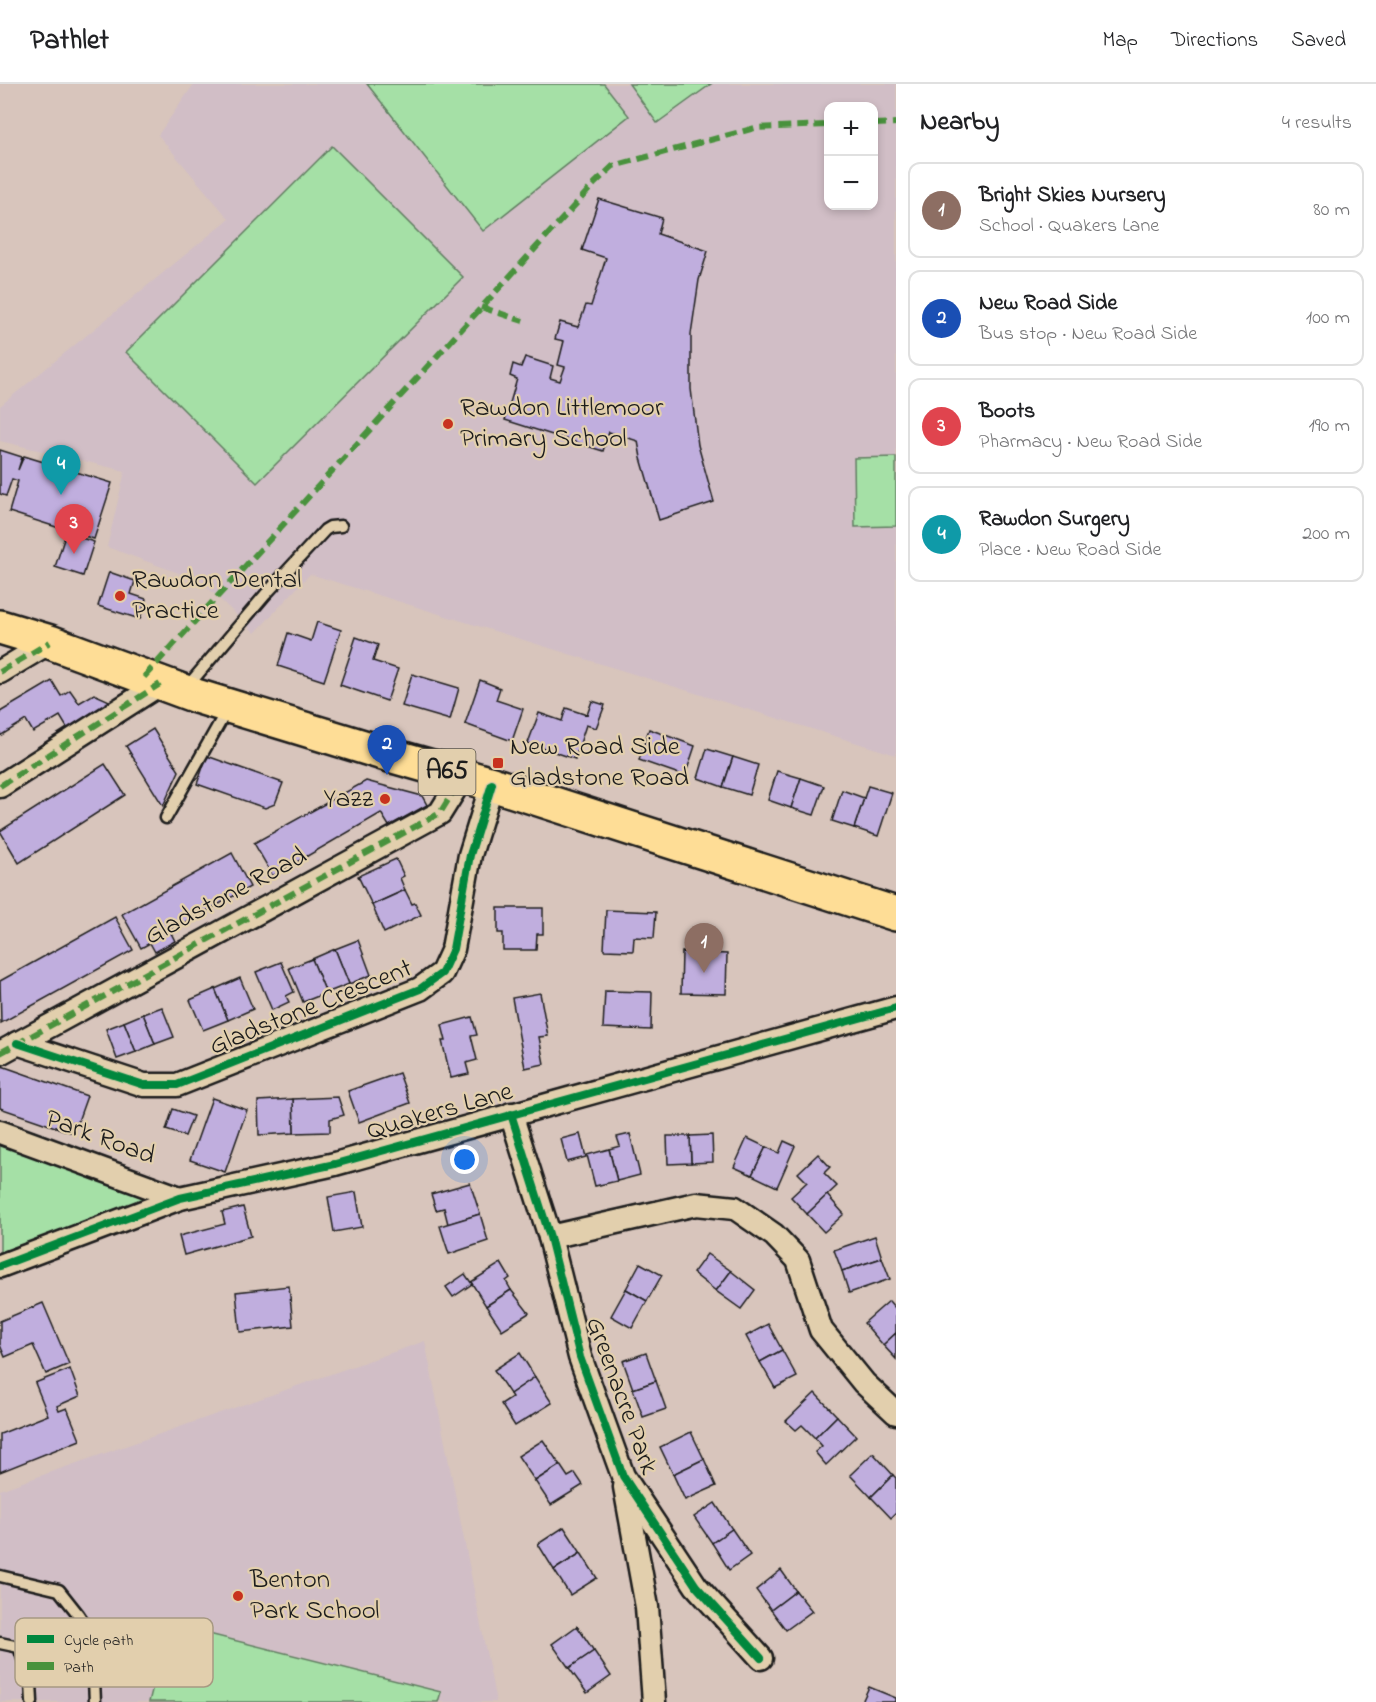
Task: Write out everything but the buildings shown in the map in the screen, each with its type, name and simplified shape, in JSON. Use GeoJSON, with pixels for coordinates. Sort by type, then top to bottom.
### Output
{"type":"FeatureCollection","features":[{"type":"Feature","properties":{"kind":"main road","name":"A65"},"geometry":{"type":"LineString","coordinates":[[0,627],[50,642],[171,688],[478,780],[896,914]]}},
{"type":"Feature","properties":{"kind":"street"},"geometry":{"type":"LineString","coordinates":[[0,672],[50,642]]}},
{"type":"Feature","properties":{"kind":"street"},"geometry":{"type":"LineString","coordinates":[[0,786],[171,688]]}},
{"type":"Feature","properties":{"kind":"street","name":"Gladstone Road"},"geometry":{"type":"LineString","coordinates":[[9,1048],[440,813],[478,780]]}},
{"type":"Feature","properties":{"kind":"street","name":"Gladstone Crescent"},"geometry":{"type":"LineString","coordinates":[[9,1048],[144,1085],[177,1085],[420,989],[442,973],[453,949],[470,855],[478,780]]}},
{"type":"Feature","properties":{"kind":"street","name":"Quakers Lane"},"geometry":{"type":"LineString","coordinates":[[0,1266],[180,1198],[335,1164],[896,1008]]}},
{"type":"Feature","properties":{"kind":"street","name":"Greenacre Park"},"geometry":{"type":"LineString","coordinates":[[511,1114],[550,1236],[580,1357],[622,1476],[647,1607],[654,1702]]}},
{"type":"Feature","properties":{"kind":"street","name":"Park Road"},"geometry":{"type":"LineString","coordinates":[[0,1132],[180,1198]]}},
{"type":"Feature","properties":{"kind":"street"},"geometry":{"type":"LineString","coordinates":[[550,1236],[696,1204],[735,1208],[774,1235],[798,1260],[821,1330],[864,1383],[896,1413]]}},
{"type":"Feature","properties":{"kind":"street","name":"Greenacre Park"},"geometry":{"type":"LineString","coordinates":[[622,1476],[696,1586],[760,1658]]}},
{"type":"Feature","properties":{"kind":"lane"},"geometry":{"type":"LineString","coordinates":[[171,688],[265,595],[325,530],[330,526],[341,526]]}},
{"type":"Feature","properties":{"kind":"lane"},"geometry":{"type":"LineString","coordinates":[[166,818],[230,705]]}},
{"type":"Feature","properties":{"kind":"lane"},"geometry":{"type":"LineString","coordinates":[[0,1576],[59,1590],[81,1618]]}},
{"type":"Feature","properties":{"kind":"lane"},"geometry":{"type":"LineString","coordinates":[[0,1643],[15,1646]]}},
{"type":"Feature","properties":{"kind":"lane"},"geometry":{"type":"LineString","coordinates":[[31,1687],[32,1702]]}},
{"type":"Feature","properties":{"kind":"lane"},"geometry":{"type":"LineString","coordinates":[[94,1687],[95,1702]]}},
{"type":"Feature","properties":{"kind":"shaded area","name":"Rawdon Littlemoor Primary School"},"geometry":{"type":"Polygon","coordinates":[[[194,84],[896,84],[896,755],[310,574],[255,633],[201,581],[107,547],[125,471],[0,441],[0,406],[229,219],[158,135],[194,84]]]}},
{"type":"Feature","properties":{"kind":"shaded area","name":"Benton Park School"},"geometry":{"type":"Polygon","coordinates":[[[425,1341],[496,1702],[0,1702],[0,1490],[425,1341]]]}},
{"type":"Feature","properties":{"kind":"green space"},"geometry":{"type":"Polygon","coordinates":[[[367,84],[604,84],[629,116],[483,231],[367,84]]]}},
{"type":"Feature","properties":{"kind":"green space"},"geometry":{"type":"Polygon","coordinates":[[[629,84],[711,84],[657,123],[629,84]]]}},
{"type":"Feature","properties":{"kind":"green space"},"geometry":{"type":"Polygon","coordinates":[[[332,146],[463,277],[257,483],[126,352],[332,146]]]}},
{"type":"Feature","properties":{"kind":"green space"},"geometry":{"type":"Polygon","coordinates":[[[896,457],[896,526],[855,527],[854,458],[896,457]]]}},
{"type":"Feature","properties":{"kind":"green space"},"geometry":{"type":"Polygon","coordinates":[[[0,1132],[180,1198],[0,1266],[0,1132]]]}},
{"type":"Feature","properties":{"kind":"green space"},"geometry":{"type":"Polygon","coordinates":[[[213,1635],[441,1692],[438,1702],[149,1702],[153,1687],[213,1687],[213,1635]]]}},
{"type":"Feature","properties":{"kind":"marked path"},"geometry":{"type":"LineString","coordinates":[[878,124],[896,123]]}},
{"type":"Feature","properties":{"kind":"marked path"},"geometry":{"type":"LineString","coordinates":[[144,677],[613,166],[755,128],[824,125]]}},
{"type":"Feature","properties":{"kind":"marked path"},"geometry":{"type":"LineString","coordinates":[[481,307],[523,321]]}},
{"type":"Feature","properties":{"kind":"marked path"},"geometry":{"type":"LineString","coordinates":[[0,672],[50,642]]}},
{"type":"Feature","properties":{"kind":"marked path"},"geometry":{"type":"LineString","coordinates":[[0,786],[160,684]]}},
{"type":"Feature","properties":{"kind":"marked path"},"geometry":{"type":"LineString","coordinates":[[0,1053],[440,813],[463,776]]}},
{"type":"Feature","properties":{"kind":"cycle path"},"geometry":{"type":"LineString","coordinates":[[17,1043],[144,1085],[177,1085],[420,989],[442,973],[453,949],[470,855],[492,784]]}},
{"type":"Feature","properties":{"kind":"cycle path"},"geometry":{"type":"LineString","coordinates":[[0,1266],[180,1198],[335,1164],[896,1008]]}},
{"type":"Feature","properties":{"kind":"cycle path"},"geometry":{"type":"LineString","coordinates":[[511,1114],[550,1237],[580,1357],[623,1476],[696,1586],[761,1658]]}},
{"type":"Feature","properties":{"kind":"place","name":"Rawdon Littlemoor Primary School"},"geometry":{"type":"Point","coordinates":[448,424]}},
{"type":"Feature","properties":{"kind":"place","name":"Rawdon Surgery"},"geometry":{"type":"Point","coordinates":[61,495]}},
{"type":"Feature","properties":{"kind":"place","name":"Boots"},"geometry":{"type":"Point","coordinates":[74,554]}},
{"type":"Feature","properties":{"kind":"place","name":"Rawdon Dental Practice"},"geometry":{"type":"Point","coordinates":[120,596]}},
{"type":"Feature","properties":{"kind":"place","name":"New Road Side Gladstone Road"},"geometry":{"type":"Point","coordinates":[498,763]}},
{"type":"Feature","properties":{"kind":"place","name":"New Road Side"},"geometry":{"type":"Point","coordinates":[387,775]}},
{"type":"Feature","properties":{"kind":"place","name":"Yazz"},"geometry":{"type":"Point","coordinates":[385,799]}},
{"type":"Feature","properties":{"kind":"place","name":"Bright Skies Nursery"},"geometry":{"type":"Point","coordinates":[704,973]}},
{"type":"Feature","properties":{"kind":"place","name":"Benton Park School"},"geometry":{"type":"Point","coordinates":[238,1596]}}]}
